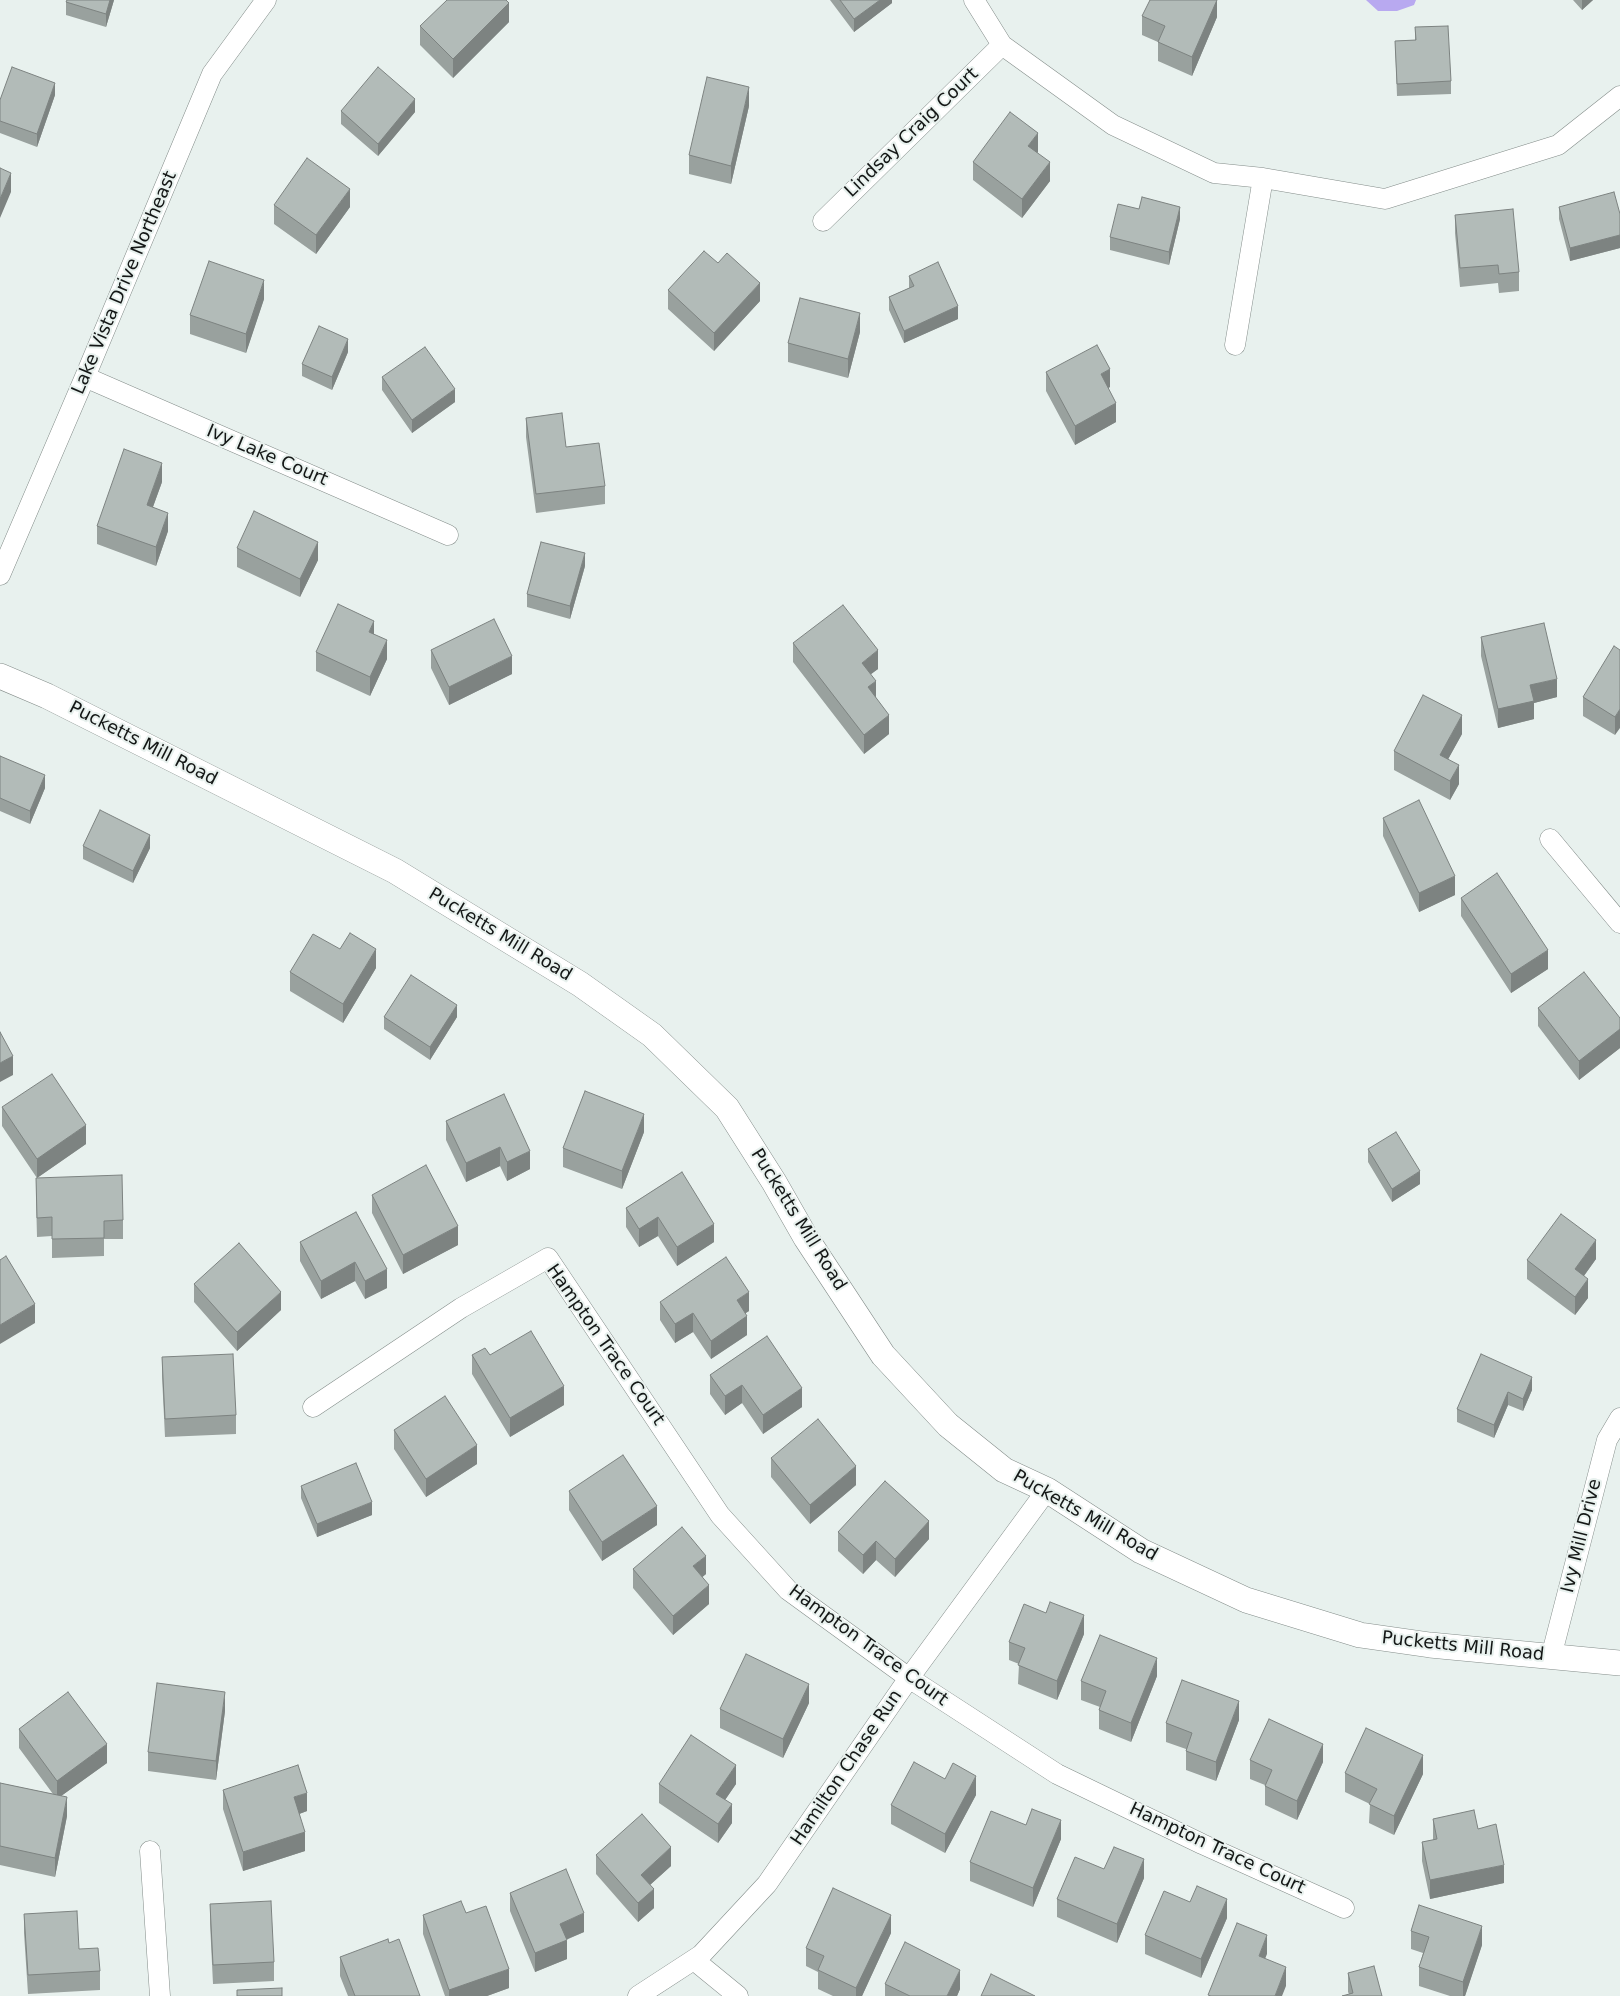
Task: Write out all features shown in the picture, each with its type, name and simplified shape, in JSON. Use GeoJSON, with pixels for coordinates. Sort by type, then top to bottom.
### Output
{"type":"FeatureCollection","features":[{"type":"Feature","properties":{"kind":"street","name":"Lake Vista Drive Northeast"},"geometry":{"type":"LineString","coordinates":[[0,575],[212,74],[266,0]]}},
{"type":"Feature","properties":{"kind":"street"},"geometry":{"type":"LineString","coordinates":[[974,0],[1002,45],[1113,125],[1214,173],[1262,178],[1385,199],[1558,145],[1620,96]]}},
{"type":"Feature","properties":{"kind":"street","name":"Lindsay Craig Court"},"geometry":{"type":"LineString","coordinates":[[823,221],[1002,45]]}},
{"type":"Feature","properties":{"kind":"street"},"geometry":{"type":"LineString","coordinates":[[1236,345],[1262,178]]}},
{"type":"Feature","properties":{"kind":"street","name":"Ivy Lake Court"},"geometry":{"type":"LineString","coordinates":[[85,377],[448,535]]}},
{"type":"Feature","properties":{"kind":"street","name":"Pucketts Mill Road"},"geometry":{"type":"LineString","coordinates":[[0,676],[47,696],[395,871],[580,984],[652,1035],[727,1108],[774,1182],[806,1238],[883,1355],[948,1425],[1004,1470],[1047,1490],[1141,1551],[1246,1600],[1360,1635],[1430,1645],[1620,1663]]}},
{"type":"Feature","properties":{"kind":"street"},"geometry":{"type":"LineString","coordinates":[[1550,839],[1620,922]]}},
{"type":"Feature","properties":{"kind":"street","name":"Hampton Trace Court"},"geometry":{"type":"LineString","coordinates":[[313,1407],[461,1308],[548,1258],[720,1515],[788,1590],[909,1678],[1057,1774],[1202,1844],[1344,1908]]}},
{"type":"Feature","properties":{"kind":"street","name":"Ivy Mill Drive"},"geometry":{"type":"LineString","coordinates":[[1551,1656],[1607,1440],[1620,1418]]}},
{"type":"Feature","properties":{"kind":"street","name":"Hamilton Chase Run"},"geometry":{"type":"LineString","coordinates":[[638,1996],[701,1955],[767,1884],[909,1678],[1047,1490]]}},
{"type":"Feature","properties":{"kind":"street"},"geometry":{"type":"LineString","coordinates":[[150,1850],[160,1996]]}},
{"type":"Feature","properties":{"kind":"street"},"geometry":{"type":"LineString","coordinates":[[694,1960],[738,1996]]}},
{"type":"Feature","properties":{"kind":"shaded area"},"geometry":{"type":"Polygon","coordinates":[[[1366,0],[1416,0],[1414,5],[1397,11],[1378,11],[1366,0]]]}},
{"type":"Feature","properties":{"kind":"building"},"geometry":{"type":"Polygon","coordinates":[[[67,0],[110,0],[106,14],[66,2],[67,0]]]}},
{"type":"Feature","properties":{"kind":"building"},"geometry":{"type":"Polygon","coordinates":[[[447,0],[506,0],[509,3],[453,59],[420,26],[447,0]]]}},
{"type":"Feature","properties":{"kind":"building"},"geometry":{"type":"Polygon","coordinates":[[[840,0],[880,0],[854,19],[840,0]]]}},
{"type":"Feature","properties":{"kind":"building"},"geometry":{"type":"Polygon","coordinates":[[[1150,0],[1217,0],[1192,57],[1158,42],[1165,26],[1142,16],[1150,0]]]}},
{"type":"Feature","properties":{"kind":"building"},"geometry":{"type":"Polygon","coordinates":[[[1448,26],[1451,81],[1397,84],[1395,41],[1416,40],[1415,27],[1448,26]]]}},
{"type":"Feature","properties":{"kind":"building"},"geometry":{"type":"Polygon","coordinates":[[[12,67],[55,83],[37,134],[0,121],[0,100],[12,67]]]}},
{"type":"Feature","properties":{"kind":"building"},"geometry":{"type":"Polygon","coordinates":[[[378,67],[415,99],[378,144],[341,111],[378,67]]]}},
{"type":"Feature","properties":{"kind":"building"},"geometry":{"type":"Polygon","coordinates":[[[707,77],[749,87],[731,166],[689,155],[707,77]]]}},
{"type":"Feature","properties":{"kind":"building"},"geometry":{"type":"Polygon","coordinates":[[[1010,112],[1038,133],[1028,146],[1050,162],[1022,199],[973,162],[1010,112]]]}},
{"type":"Feature","properties":{"kind":"building"},"geometry":{"type":"Polygon","coordinates":[[[307,158],[350,189],[316,235],[274,205],[307,158]]]}},
{"type":"Feature","properties":{"kind":"building"},"geometry":{"type":"Polygon","coordinates":[[[0,168],[11,173],[0,199],[0,168]]]}},
{"type":"Feature","properties":{"kind":"building"},"geometry":{"type":"Polygon","coordinates":[[[1614,192],[1620,214],[1620,235],[1570,248],[1559,207],[1614,192]]]}},
{"type":"Feature","properties":{"kind":"building"},"geometry":{"type":"Polygon","coordinates":[[[1142,197],[1180,207],[1169,252],[1110,237],[1118,204],[1139,209],[1142,197]]]}},
{"type":"Feature","properties":{"kind":"building"},"geometry":{"type":"Polygon","coordinates":[[[1513,209],[1519,272],[1499,274],[1498,265],[1460,268],[1455,215],[1513,209]]]}},
{"type":"Feature","properties":{"kind":"building"},"geometry":{"type":"Polygon","coordinates":[[[704,251],[718,263],[727,253],[760,283],[714,333],[668,290],[704,251]]]}},
{"type":"Feature","properties":{"kind":"building"},"geometry":{"type":"Polygon","coordinates":[[[209,261],[264,280],[246,334],[190,315],[209,261]]]}},
{"type":"Feature","properties":{"kind":"building"},"geometry":{"type":"Polygon","coordinates":[[[938,262],[958,306],[904,331],[889,297],[914,286],[909,276],[938,262]]]}},
{"type":"Feature","properties":{"kind":"building"},"geometry":{"type":"Polygon","coordinates":[[[800,298],[860,313],[848,359],[788,343],[800,298]]]}},
{"type":"Feature","properties":{"kind":"building"},"geometry":{"type":"Polygon","coordinates":[[[319,326],[348,339],[332,377],[302,364],[319,326]]]}},
{"type":"Feature","properties":{"kind":"building"},"geometry":{"type":"Polygon","coordinates":[[[1097,345],[1110,369],[1101,374],[1116,403],[1075,426],[1046,372],[1097,345]]]}},
{"type":"Feature","properties":{"kind":"building"},"geometry":{"type":"Polygon","coordinates":[[[425,347],[455,389],[412,420],[382,377],[425,347]]]}},
{"type":"Feature","properties":{"kind":"building"},"geometry":{"type":"Polygon","coordinates":[[[562,413],[566,447],[599,443],[605,486],[536,494],[526,418],[562,413]]]}},
{"type":"Feature","properties":{"kind":"building"},"geometry":{"type":"Polygon","coordinates":[[[124,449],[162,463],[147,505],[168,513],[156,547],[97,526],[124,449]]]}},
{"type":"Feature","properties":{"kind":"building"},"geometry":{"type":"Polygon","coordinates":[[[254,511],[318,542],[300,579],[237,548],[254,511]]]}},
{"type":"Feature","properties":{"kind":"building"},"geometry":{"type":"Polygon","coordinates":[[[541,542],[585,553],[570,606],[527,594],[541,542]]]}},
{"type":"Feature","properties":{"kind":"building"},"geometry":{"type":"Polygon","coordinates":[[[338,604],[374,621],[369,632],[387,640],[370,677],[316,652],[338,604]]]}},
{"type":"Feature","properties":{"kind":"building"},"geometry":{"type":"Polygon","coordinates":[[[843,605],[878,650],[862,663],[876,681],[868,687],[889,715],[864,735],[793,643],[843,605]]]}},
{"type":"Feature","properties":{"kind":"building"},"geometry":{"type":"Polygon","coordinates":[[[494,619],[512,656],[449,687],[431,650],[494,619]]]}},
{"type":"Feature","properties":{"kind":"building"},"geometry":{"type":"Polygon","coordinates":[[[1544,623],[1557,679],[1530,685],[1534,701],[1498,709],[1481,637],[1544,623]]]}},
{"type":"Feature","properties":{"kind":"building"},"geometry":{"type":"Polygon","coordinates":[[[1614,646],[1620,650],[1620,709],[1615,717],[1583,697],[1614,646]]]}},
{"type":"Feature","properties":{"kind":"building"},"geometry":{"type":"Polygon","coordinates":[[[1423,695],[1462,715],[1440,755],[1459,765],[1450,781],[1394,751],[1423,695]]]}},
{"type":"Feature","properties":{"kind":"building"},"geometry":{"type":"Polygon","coordinates":[[[0,756],[45,775],[30,811],[0,798],[0,756]]]}},
{"type":"Feature","properties":{"kind":"building"},"geometry":{"type":"Polygon","coordinates":[[[1419,800],[1455,876],[1419,893],[1383,818],[1419,800]]]}},
{"type":"Feature","properties":{"kind":"building"},"geometry":{"type":"Polygon","coordinates":[[[100,810],[150,835],[133,871],[83,846],[100,810]]]}},
{"type":"Feature","properties":{"kind":"building"},"geometry":{"type":"Polygon","coordinates":[[[1497,873],[1548,950],[1511,974],[1461,898],[1497,873]]]}},
{"type":"Feature","properties":{"kind":"building"},"geometry":{"type":"Polygon","coordinates":[[[350,933],[376,949],[343,1004],[290,972],[313,934],[340,949],[350,933]]]}},
{"type":"Feature","properties":{"kind":"building"},"geometry":{"type":"Polygon","coordinates":[[[1584,972],[1620,1018],[1620,1029],[1579,1061],[1538,1008],[1584,972]]]}},
{"type":"Feature","properties":{"kind":"building"},"geometry":{"type":"Polygon","coordinates":[[[411,975],[457,1005],[430,1047],[384,1017],[411,975]]]}},
{"type":"Feature","properties":{"kind":"building"},"geometry":{"type":"Polygon","coordinates":[[[0,1032],[13,1056],[0,1063],[0,1032]]]}},
{"type":"Feature","properties":{"kind":"building"},"geometry":{"type":"Polygon","coordinates":[[[52,1074],[86,1125],[37,1159],[2,1107],[52,1074]]]}},
{"type":"Feature","properties":{"kind":"building"},"geometry":{"type":"Polygon","coordinates":[[[585,1091],[644,1114],[622,1171],[563,1148],[585,1091]]]}},
{"type":"Feature","properties":{"kind":"building"},"geometry":{"type":"Polygon","coordinates":[[[504,1094],[530,1151],[507,1162],[500,1147],[466,1163],[446,1121],[504,1094]]]}},
{"type":"Feature","properties":{"kind":"building"},"geometry":{"type":"Polygon","coordinates":[[[1396,1132],[1420,1171],[1392,1189],[1368,1149],[1396,1132]]]}},
{"type":"Feature","properties":{"kind":"building"},"geometry":{"type":"Polygon","coordinates":[[[426,1165],[458,1226],[403,1255],[372,1195],[426,1165]]]}},
{"type":"Feature","properties":{"kind":"building"},"geometry":{"type":"Polygon","coordinates":[[[682,1172],[714,1224],[677,1247],[658,1217],[639,1229],[626,1208],[682,1172]]]}},
{"type":"Feature","properties":{"kind":"building"},"geometry":{"type":"Polygon","coordinates":[[[122,1175],[123,1220],[104,1221],[104,1238],[52,1239],[52,1217],[37,1218],[36,1178],[122,1175]]]}},
{"type":"Feature","properties":{"kind":"building"},"geometry":{"type":"Polygon","coordinates":[[[356,1212],[387,1269],[365,1281],[355,1262],[321,1281],[300,1242],[356,1212]]]}},
{"type":"Feature","properties":{"kind":"building"},"geometry":{"type":"Polygon","coordinates":[[[1561,1214],[1596,1240],[1575,1269],[1588,1279],[1575,1297],[1527,1260],[1561,1214]]]}},
{"type":"Feature","properties":{"kind":"building"},"geometry":{"type":"Polygon","coordinates":[[[239,1243],[281,1292],[237,1332],[194,1284],[239,1243]]]}},
{"type":"Feature","properties":{"kind":"building"},"geometry":{"type":"Polygon","coordinates":[[[6,1256],[35,1304],[0,1325],[0,1260],[6,1256]]]}},
{"type":"Feature","properties":{"kind":"building"},"geometry":{"type":"Polygon","coordinates":[[[726,1257],[749,1292],[737,1300],[747,1316],[711,1341],[693,1313],[675,1324],[660,1302],[726,1257]]]}},
{"type":"Feature","properties":{"kind":"building"},"geometry":{"type":"Polygon","coordinates":[[[531,1331],[564,1386],[510,1418],[472,1355],[485,1348],[490,1355],[531,1331]]]}},
{"type":"Feature","properties":{"kind":"building"},"geometry":{"type":"Polygon","coordinates":[[[767,1336],[802,1388],[763,1415],[742,1385],[725,1396],[710,1375],[767,1336]]]}},
{"type":"Feature","properties":{"kind":"building"},"geometry":{"type":"Polygon","coordinates":[[[233,1354],[236,1415],[165,1419],[162,1357],[233,1354]]]}},
{"type":"Feature","properties":{"kind":"building"},"geometry":{"type":"Polygon","coordinates":[[[1481,1354],[1532,1377],[1523,1399],[1508,1392],[1494,1425],[1457,1409],[1481,1354]]]}},
{"type":"Feature","properties":{"kind":"building"},"geometry":{"type":"Polygon","coordinates":[[[445,1396],[477,1445],[426,1479],[394,1430],[445,1396]]]}},
{"type":"Feature","properties":{"kind":"building"},"geometry":{"type":"Polygon","coordinates":[[[818,1419],[856,1466],[810,1505],[771,1458],[818,1419]]]}},
{"type":"Feature","properties":{"kind":"building"},"geometry":{"type":"Polygon","coordinates":[[[623,1455],[657,1506],[602,1542],[569,1491],[623,1455]]]}},
{"type":"Feature","properties":{"kind":"building"},"geometry":{"type":"Polygon","coordinates":[[[356,1463],[372,1502],[317,1524],[301,1486],[356,1463]]]}},
{"type":"Feature","properties":{"kind":"building"},"geometry":{"type":"Polygon","coordinates":[[[885,1481],[929,1521],[895,1559],[876,1541],[863,1555],[838,1532],[885,1481]]]}},
{"type":"Feature","properties":{"kind":"building"},"geometry":{"type":"Polygon","coordinates":[[[682,1527],[706,1556],[693,1566],[709,1585],[673,1616],[633,1569],[682,1527]]]}},
{"type":"Feature","properties":{"kind":"building"},"geometry":{"type":"Polygon","coordinates":[[[1050,1602],[1084,1615],[1057,1681],[1018,1665],[1025,1648],[1009,1642],[1024,1604],[1046,1613],[1050,1602]]]}},
{"type":"Feature","properties":{"kind":"building"},"geometry":{"type":"Polygon","coordinates":[[[1100,1635],[1157,1658],[1131,1723],[1099,1710],[1106,1691],[1081,1681],[1100,1635]]]}},
{"type":"Feature","properties":{"kind":"building"},"geometry":{"type":"Polygon","coordinates":[[[746,1654],[809,1684],[783,1739],[720,1709],[746,1654]]]}},
{"type":"Feature","properties":{"kind":"building"},"geometry":{"type":"Polygon","coordinates":[[[1182,1680],[1239,1701],[1216,1762],[1186,1751],[1192,1733],[1166,1723],[1182,1680]]]}},
{"type":"Feature","properties":{"kind":"building"},"geometry":{"type":"Polygon","coordinates":[[[157,1683],[225,1692],[216,1761],[148,1752],[157,1683]]]}},
{"type":"Feature","properties":{"kind":"building"},"geometry":{"type":"Polygon","coordinates":[[[68,1692],[107,1744],[57,1781],[19,1729],[68,1692]]]}},
{"type":"Feature","properties":{"kind":"building"},"geometry":{"type":"Polygon","coordinates":[[[1269,1719],[1323,1744],[1297,1801],[1265,1786],[1272,1770],[1250,1760],[1269,1719]]]}},
{"type":"Feature","properties":{"kind":"building"},"geometry":{"type":"Polygon","coordinates":[[[1366,1728],[1423,1755],[1394,1816],[1369,1804],[1377,1789],[1345,1773],[1366,1728]]]}},
{"type":"Feature","properties":{"kind":"building"},"geometry":{"type":"Polygon","coordinates":[[[691,1735],[736,1765],[716,1794],[732,1804],[718,1824],[659,1784],[691,1735]]]}},
{"type":"Feature","properties":{"kind":"building"},"geometry":{"type":"Polygon","coordinates":[[[914,1762],[945,1779],[953,1763],[976,1776],[945,1834],[891,1805],[914,1762]]]}},
{"type":"Feature","properties":{"kind":"building"},"geometry":{"type":"Polygon","coordinates":[[[298,1765],[307,1793],[294,1797],[305,1832],[243,1852],[223,1790],[298,1765]]]}},
{"type":"Feature","properties":{"kind":"building"},"geometry":{"type":"Polygon","coordinates":[[[0,1783],[67,1797],[55,1858],[0,1846],[0,1783]]]}},
{"type":"Feature","properties":{"kind":"building"},"geometry":{"type":"Polygon","coordinates":[[[1032,1809],[1061,1820],[1033,1888],[970,1862],[991,1811],[1026,1825],[1032,1809]]]}},
{"type":"Feature","properties":{"kind":"building"},"geometry":{"type":"Polygon","coordinates":[[[1474,1810],[1478,1829],[1496,1824],[1504,1865],[1430,1880],[1422,1842],[1437,1839],[1433,1819],[1474,1810]]]}},
{"type":"Feature","properties":{"kind":"building"},"geometry":{"type":"Polygon","coordinates":[[[642,1814],[671,1847],[641,1875],[654,1889],[638,1903],[596,1855],[642,1814]]]}},
{"type":"Feature","properties":{"kind":"building"},"geometry":{"type":"Polygon","coordinates":[[[1114,1847],[1144,1859],[1117,1924],[1057,1899],[1075,1857],[1104,1869],[1114,1847]]]}},
{"type":"Feature","properties":{"kind":"building"},"geometry":{"type":"Polygon","coordinates":[[[566,1869],[584,1913],[560,1924],[567,1940],[535,1953],[510,1893],[566,1869]]]}},
{"type":"Feature","properties":{"kind":"building"},"geometry":{"type":"Polygon","coordinates":[[[1197,1886],[1227,1899],[1201,1959],[1145,1935],[1164,1891],[1190,1902],[1197,1886]]]}},
{"type":"Feature","properties":{"kind":"building"},"geometry":{"type":"Polygon","coordinates":[[[833,1888],[891,1915],[856,1988],[818,1970],[824,1956],[806,1948],[833,1888]]]}},
{"type":"Feature","properties":{"kind":"building"},"geometry":{"type":"Polygon","coordinates":[[[271,1901],[274,1962],[213,1965],[210,1904],[271,1901]]]}},
{"type":"Feature","properties":{"kind":"building"},"geometry":{"type":"Polygon","coordinates":[[[461,1901],[466,1913],[486,1906],[509,1969],[449,1990],[423,1915],[461,1901]]]}},
{"type":"Feature","properties":{"kind":"building"},"geometry":{"type":"Polygon","coordinates":[[[1419,1905],[1482,1926],[1463,1982],[1419,1967],[1429,1937],[1411,1931],[1419,1905]]]}},
{"type":"Feature","properties":{"kind":"building"},"geometry":{"type":"Polygon","coordinates":[[[77,1911],[79,1949],[98,1948],[100,1971],[28,1975],[24,1914],[77,1911]]]}},
{"type":"Feature","properties":{"kind":"building"},"geometry":{"type":"Polygon","coordinates":[[[1237,1923],[1267,1935],[1259,1956],[1286,1967],[1275,1996],[1208,1995],[1237,1923]]]}},
{"type":"Feature","properties":{"kind":"building"},"geometry":{"type":"Polygon","coordinates":[[[388,1939],[389,1943],[399,1939],[420,1996],[355,1996],[340,1957],[388,1939]]]}},
{"type":"Feature","properties":{"kind":"building"},"geometry":{"type":"Polygon","coordinates":[[[905,1942],[960,1970],[947,1996],[910,1996],[885,1984],[905,1942]]]}},
{"type":"Feature","properties":{"kind":"building"},"geometry":{"type":"Polygon","coordinates":[[[1374,1966],[1382,1996],[1342,1996],[1353,1993],[1348,1973],[1374,1966]]]}},
{"type":"Feature","properties":{"kind":"building"},"geometry":{"type":"Polygon","coordinates":[[[991,1974],[1035,1996],[981,1996],[991,1974]]]}},
{"type":"Feature","properties":{"kind":"building"},"geometry":{"type":"Polygon","coordinates":[[[282,1988],[282,1996],[237,1996],[237,1990],[282,1988]]]}}]}
